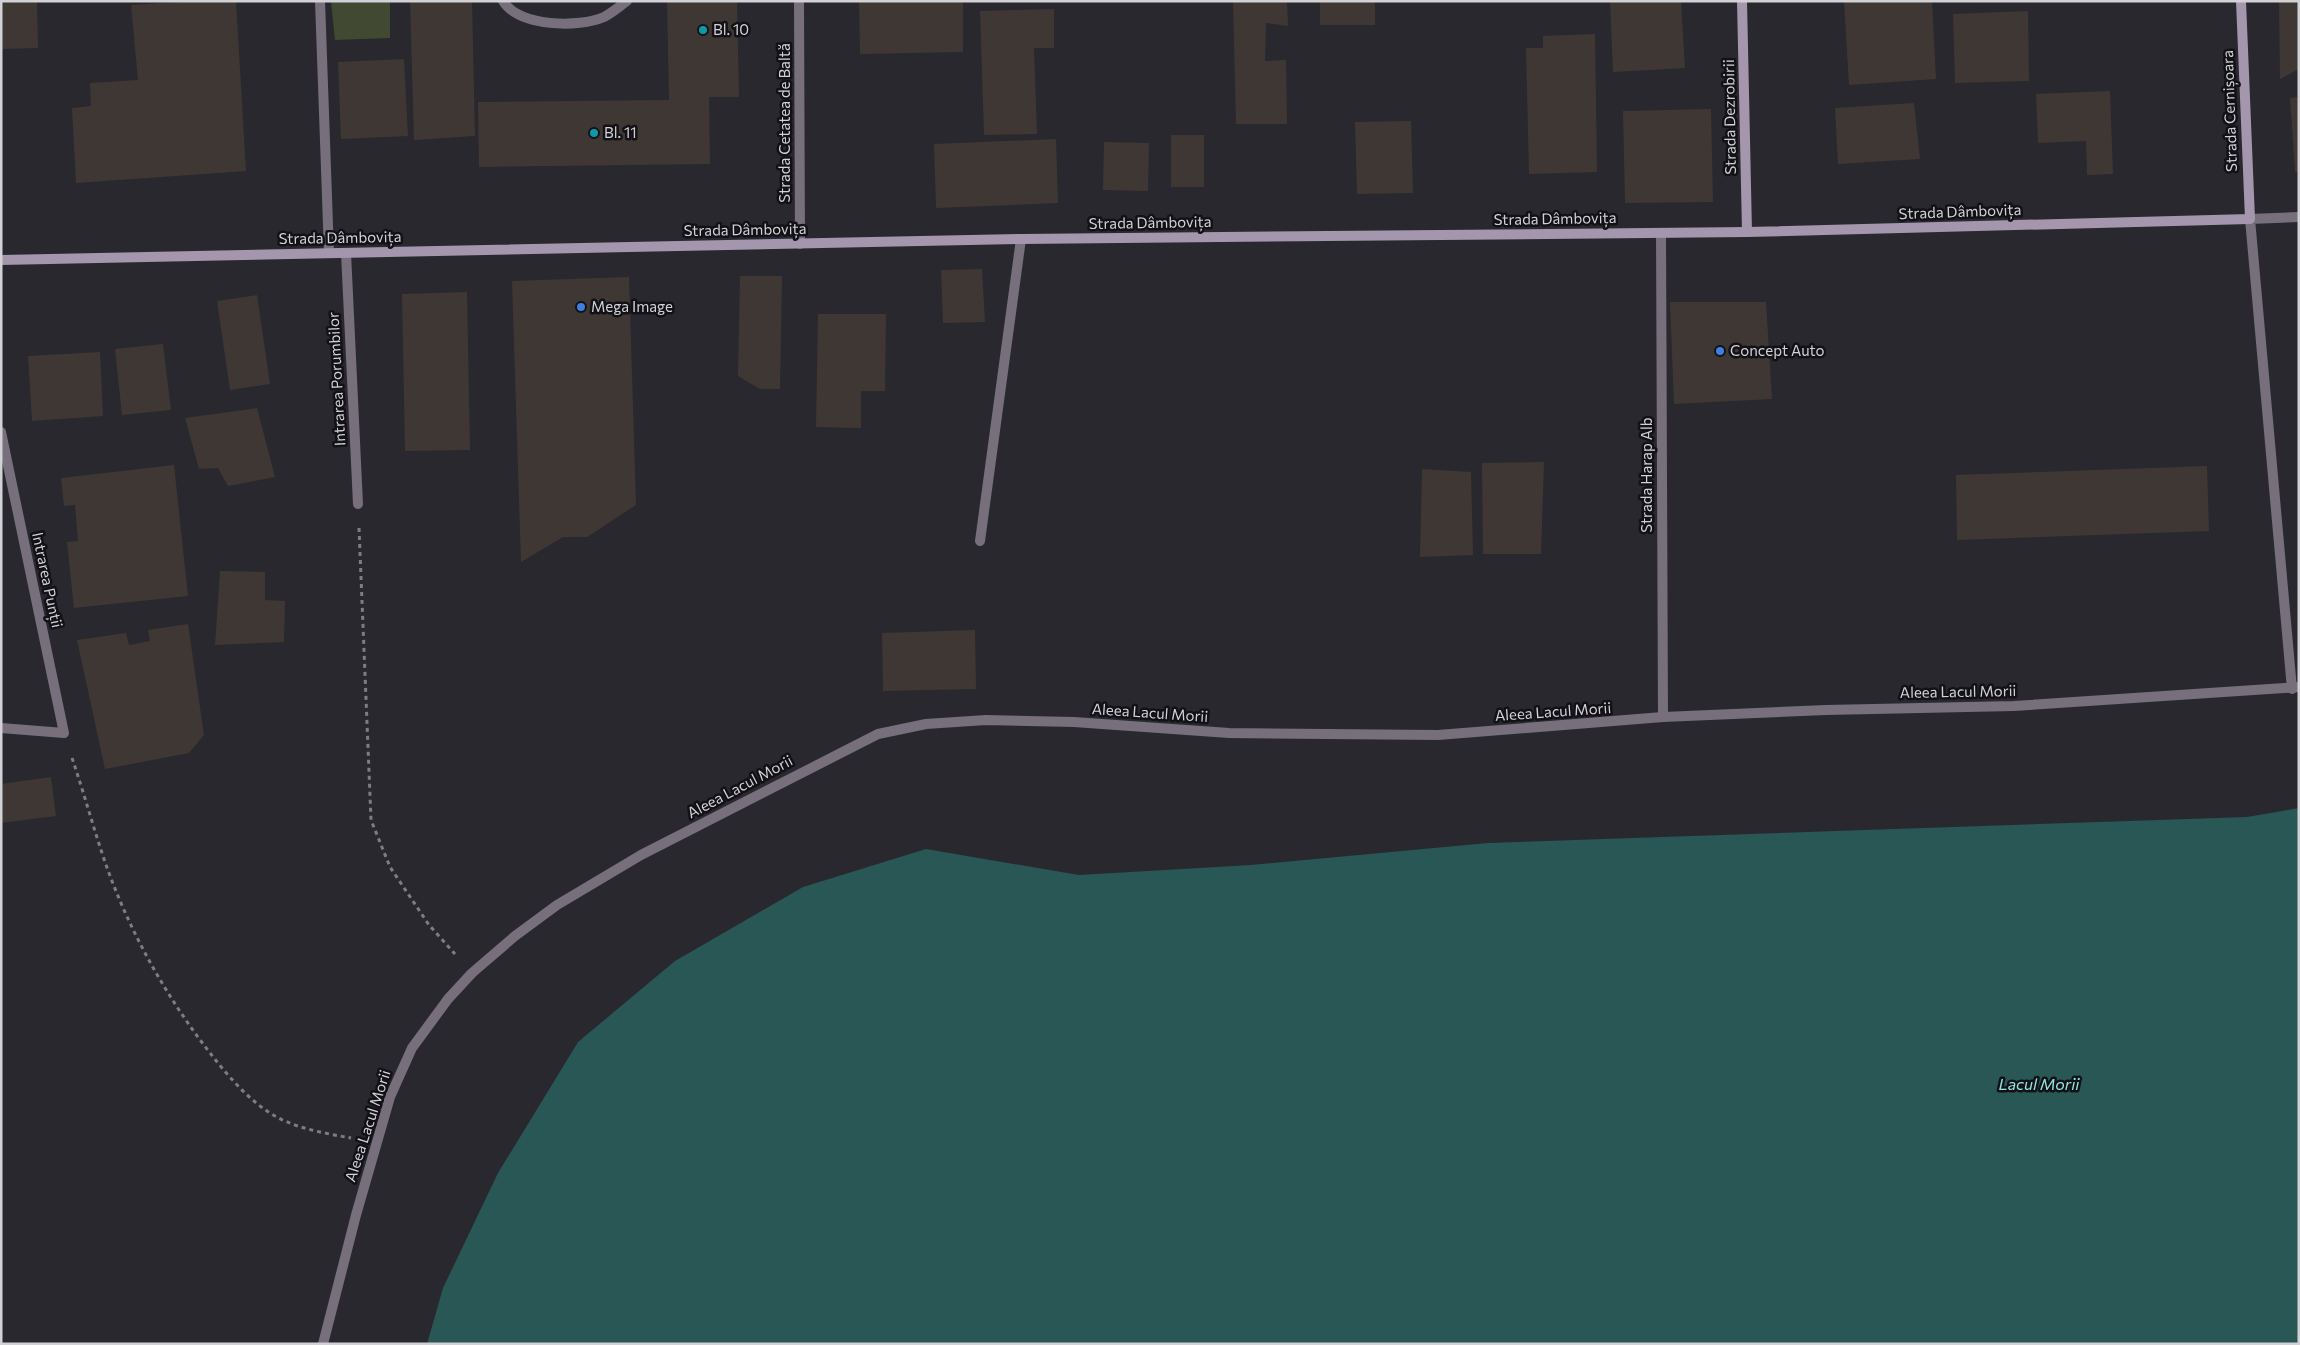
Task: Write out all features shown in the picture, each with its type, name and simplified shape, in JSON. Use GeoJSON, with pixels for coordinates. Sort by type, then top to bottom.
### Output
{"type":"FeatureCollection","features":[{"type":"Feature","properties":{"kind":"street"},"geometry":{"type":"LineString","coordinates":[[320,1],[329,253]]}},
{"type":"Feature","properties":{"kind":"street"},"geometry":{"type":"LineString","coordinates":[[503,1],[529,20],[565,24],[604,17],[627,1]]}},
{"type":"Feature","properties":{"kind":"street","name":"Strada Cetatea de Baltă"},"geometry":{"type":"LineString","coordinates":[[799,1],[800,244]]}},
{"type":"Feature","properties":{"kind":"street","name":"Strada Dezrobirii"},"geometry":{"type":"LineString","coordinates":[[1742,1],[1747,232]]}},
{"type":"Feature","properties":{"kind":"street","name":"Strada Cernișoara"},"geometry":{"type":"LineString","coordinates":[[2241,1],[2250,219]]}},
{"type":"Feature","properties":{"kind":"street","name":"Strada Dâmbovița"},"geometry":{"type":"LineString","coordinates":[[1,260],[1021,239],[1747,232],[2299,217]]}},
{"type":"Feature","properties":{"kind":"street"},"geometry":{"type":"LineString","coordinates":[[2250,219],[2296,688]]}},
{"type":"Feature","properties":{"kind":"street","name":"Strada Harap Alb"},"geometry":{"type":"LineString","coordinates":[[1661,233],[1662,717]]}},
{"type":"Feature","properties":{"kind":"street"},"geometry":{"type":"LineString","coordinates":[[980,541],[1021,239]]}},
{"type":"Feature","properties":{"kind":"street","name":"Intrarea Porumbilor"},"geometry":{"type":"LineString","coordinates":[[346,253],[358,504]]}},
{"type":"Feature","properties":{"kind":"street","name":"Intrarea Punții"},"geometry":{"type":"LineString","coordinates":[[1,432],[64,733]]}},
{"type":"Feature","properties":{"kind":"street","name":"Aleea Lacul Morii"},"geometry":{"type":"LineString","coordinates":[[323,1344],[376,1142],[390,1097],[412,1048],[431,1020],[472,973],[515,936],[557,905],[634,860],[878,734],[926,724],[986,720],[1074,722],[1229,733],[1438,734],[1662,717],[1826,710],[2014,706],[2296,688]]}},
{"type":"Feature","properties":{"kind":"street"},"geometry":{"type":"LineString","coordinates":[[1,728],[64,733]]}},
{"type":"Feature","properties":{"kind":"path"},"geometry":{"type":"LineString","coordinates":[[358,504],[371,820],[390,866],[407,893],[429,925],[472,973]]}},
{"type":"Feature","properties":{"kind":"path"},"geometry":{"type":"LineString","coordinates":[[64,733],[103,856],[133,929],[170,998],[196,1035],[225,1072],[251,1099],[284,1121],[328,1134],[376,1142]]}},
{"type":"Feature","properties":{"kind":"shaded area"},"geometry":{"type":"Polygon","coordinates":[[[331,1],[390,1],[390,38],[335,40],[331,1]]]}},
{"type":"Feature","properties":{"kind":"water","name":"Lacul Morii"},"geometry":{"type":"Polygon","coordinates":[[[2299,808],[2299,1344],[427,1344],[443,1288],[498,1173],[578,1042],[675,961],[803,887],[926,849],[1079,875],[1251,865],[1488,843],[2247,817],[2299,808]]]}},
{"type":"Feature","properties":{"kind":"building"},"geometry":{"type":"Polygon","coordinates":[[[1,1],[37,1],[38,48],[1,49],[1,1]]]}},
{"type":"Feature","properties":{"kind":"building"},"geometry":{"type":"Polygon","coordinates":[[[193,1],[236,1],[246,171],[76,183],[72,108],[91,106],[90,83],[138,80],[131,5],[193,1]]]}},
{"type":"Feature","properties":{"kind":"building"},"geometry":{"type":"Polygon","coordinates":[[[410,1],[472,1],[475,136],[414,140],[410,1]]]}},
{"type":"Feature","properties":{"kind":"building","name":"Bl. 11"},"geometry":{"type":"Polygon","coordinates":[[[667,1],[737,1],[739,97],[709,97],[710,164],[479,167],[478,102],[669,100],[667,1]]]}},
{"type":"Feature","properties":{"kind":"building"},"geometry":{"type":"Polygon","coordinates":[[[859,1],[963,1],[963,52],[860,54],[859,1]]]}},
{"type":"Feature","properties":{"kind":"building"},"geometry":{"type":"Polygon","coordinates":[[[1233,1],[1287,1],[1288,26],[1266,23],[1265,61],[1286,60],[1287,124],[1236,124],[1233,1]]]}},
{"type":"Feature","properties":{"kind":"building"},"geometry":{"type":"Polygon","coordinates":[[[1320,1],[1375,1],[1375,25],[1320,25],[1320,1]]]}},
{"type":"Feature","properties":{"kind":"building"},"geometry":{"type":"Polygon","coordinates":[[[1610,1],[1681,1],[1685,68],[1613,72],[1610,1]]]}},
{"type":"Feature","properties":{"kind":"building"},"geometry":{"type":"Polygon","coordinates":[[[1844,1],[1932,1],[1936,79],[1849,85],[1844,1]]]}},
{"type":"Feature","properties":{"kind":"building"},"geometry":{"type":"Polygon","coordinates":[[[2279,1],[2299,1],[2299,69],[2280,79],[2279,1]]]}},
{"type":"Feature","properties":{"kind":"building"},"geometry":{"type":"Polygon","coordinates":[[[1054,9],[1054,48],[1034,48],[1037,134],[984,135],[980,11],[1054,9]]]}},
{"type":"Feature","properties":{"kind":"building"},"geometry":{"type":"Polygon","coordinates":[[[2028,11],[2029,81],[1955,83],[1953,14],[2028,11]]]}},
{"type":"Feature","properties":{"kind":"building"},"geometry":{"type":"Polygon","coordinates":[[[1595,34],[1597,172],[1529,174],[1526,48],[1543,48],[1543,36],[1595,34]]]}},
{"type":"Feature","properties":{"kind":"building"},"geometry":{"type":"Polygon","coordinates":[[[404,59],[408,136],[341,139],[338,62],[404,59]]]}},
{"type":"Feature","properties":{"kind":"building"},"geometry":{"type":"Polygon","coordinates":[[[2110,91],[2113,174],[2087,175],[2086,141],[2038,143],[2036,94],[2110,91]]]}},
{"type":"Feature","properties":{"kind":"building"},"geometry":{"type":"Polygon","coordinates":[[[2299,97],[2299,172],[2295,172],[2290,98],[2299,97]]]}},
{"type":"Feature","properties":{"kind":"building"},"geometry":{"type":"Polygon","coordinates":[[[1914,103],[1920,159],[1838,164],[1835,108],[1914,103]]]}},
{"type":"Feature","properties":{"kind":"building"},"geometry":{"type":"Polygon","coordinates":[[[1711,109],[1713,202],[1625,203],[1623,111],[1711,109]]]}},
{"type":"Feature","properties":{"kind":"building"},"geometry":{"type":"Polygon","coordinates":[[[1411,121],[1413,193],[1357,194],[1355,122],[1411,121]]]}},
{"type":"Feature","properties":{"kind":"building"},"geometry":{"type":"Polygon","coordinates":[[[1171,135],[1204,135],[1204,187],[1171,187],[1171,135]]]}},
{"type":"Feature","properties":{"kind":"building"},"geometry":{"type":"Polygon","coordinates":[[[1056,139],[1058,203],[936,208],[934,144],[1056,139]]]}},
{"type":"Feature","properties":{"kind":"building"},"geometry":{"type":"Polygon","coordinates":[[[1104,142],[1149,143],[1148,191],[1103,190],[1104,142]]]}},
{"type":"Feature","properties":{"kind":"building"},"geometry":{"type":"Polygon","coordinates":[[[982,269],[985,322],[943,323],[941,270],[982,269]]]}},
{"type":"Feature","properties":{"kind":"building"},"geometry":{"type":"Polygon","coordinates":[[[740,276],[782,276],[780,389],[760,389],[738,376],[740,276]]]}},
{"type":"Feature","properties":{"kind":"building"},"geometry":{"type":"Polygon","coordinates":[[[629,277],[636,505],[587,537],[563,537],[521,562],[512,281],[629,277]]]}},
{"type":"Feature","properties":{"kind":"building"},"geometry":{"type":"Polygon","coordinates":[[[467,292],[470,450],[405,451],[402,294],[467,292]]]}},
{"type":"Feature","properties":{"kind":"building"},"geometry":{"type":"Polygon","coordinates":[[[257,295],[270,384],[230,390],[217,301],[257,295]]]}},
{"type":"Feature","properties":{"kind":"building","name":"Concept Auto"},"geometry":{"type":"Polygon","coordinates":[[[1670,302],[1766,302],[1772,399],[1674,404],[1670,302]]]}},
{"type":"Feature","properties":{"kind":"building"},"geometry":{"type":"Polygon","coordinates":[[[818,314],[886,314],[885,391],[861,391],[861,428],[816,427],[818,314]]]}},
{"type":"Feature","properties":{"kind":"building"},"geometry":{"type":"Polygon","coordinates":[[[163,344],[171,410],[122,415],[115,349],[163,344]]]}},
{"type":"Feature","properties":{"kind":"building"},"geometry":{"type":"Polygon","coordinates":[[[100,352],[103,416],[32,421],[28,356],[100,352]]]}},
{"type":"Feature","properties":{"kind":"building"},"geometry":{"type":"Polygon","coordinates":[[[257,408],[275,477],[228,486],[218,468],[199,469],[185,418],[257,408]]]}},
{"type":"Feature","properties":{"kind":"building"},"geometry":{"type":"Polygon","coordinates":[[[1544,462],[1541,554],[1483,554],[1482,463],[1544,462]]]}},
{"type":"Feature","properties":{"kind":"building"},"geometry":{"type":"Polygon","coordinates":[[[174,465],[188,596],[74,608],[67,542],[78,541],[75,505],[64,506],[61,478],[174,465]]]}},
{"type":"Feature","properties":{"kind":"building"},"geometry":{"type":"Polygon","coordinates":[[[2207,466],[2209,531],[1957,540],[1956,475],[2207,466]]]}},
{"type":"Feature","properties":{"kind":"building"},"geometry":{"type":"Polygon","coordinates":[[[1422,469],[1471,472],[1473,555],[1420,557],[1422,469]]]}},
{"type":"Feature","properties":{"kind":"building"},"geometry":{"type":"Polygon","coordinates":[[[220,571],[265,572],[265,600],[285,601],[284,642],[215,645],[220,571]]]}},
{"type":"Feature","properties":{"kind":"building"},"geometry":{"type":"Polygon","coordinates":[[[188,624],[204,735],[189,753],[105,769],[77,640],[126,633],[129,645],[150,641],[148,630],[188,624]]]}},
{"type":"Feature","properties":{"kind":"building"},"geometry":{"type":"Polygon","coordinates":[[[975,630],[976,689],[883,691],[882,633],[975,630]]]}},
{"type":"Feature","properties":{"kind":"building"},"geometry":{"type":"Polygon","coordinates":[[[51,777],[56,816],[1,823],[1,784],[51,777]]]}},
{"type":"Feature","properties":{"kind":"place","name":"Bl. 10"},"geometry":{"type":"Point","coordinates":[703,30]}},
{"type":"Feature","properties":{"kind":"place","name":"Bl. 11"},"geometry":{"type":"Point","coordinates":[594,133]}},
{"type":"Feature","properties":{"kind":"place","name":"Mega Image"},"geometry":{"type":"Point","coordinates":[581,307]}},
{"type":"Feature","properties":{"kind":"place","name":"Concept Auto"},"geometry":{"type":"Point","coordinates":[1720,351]}}]}
